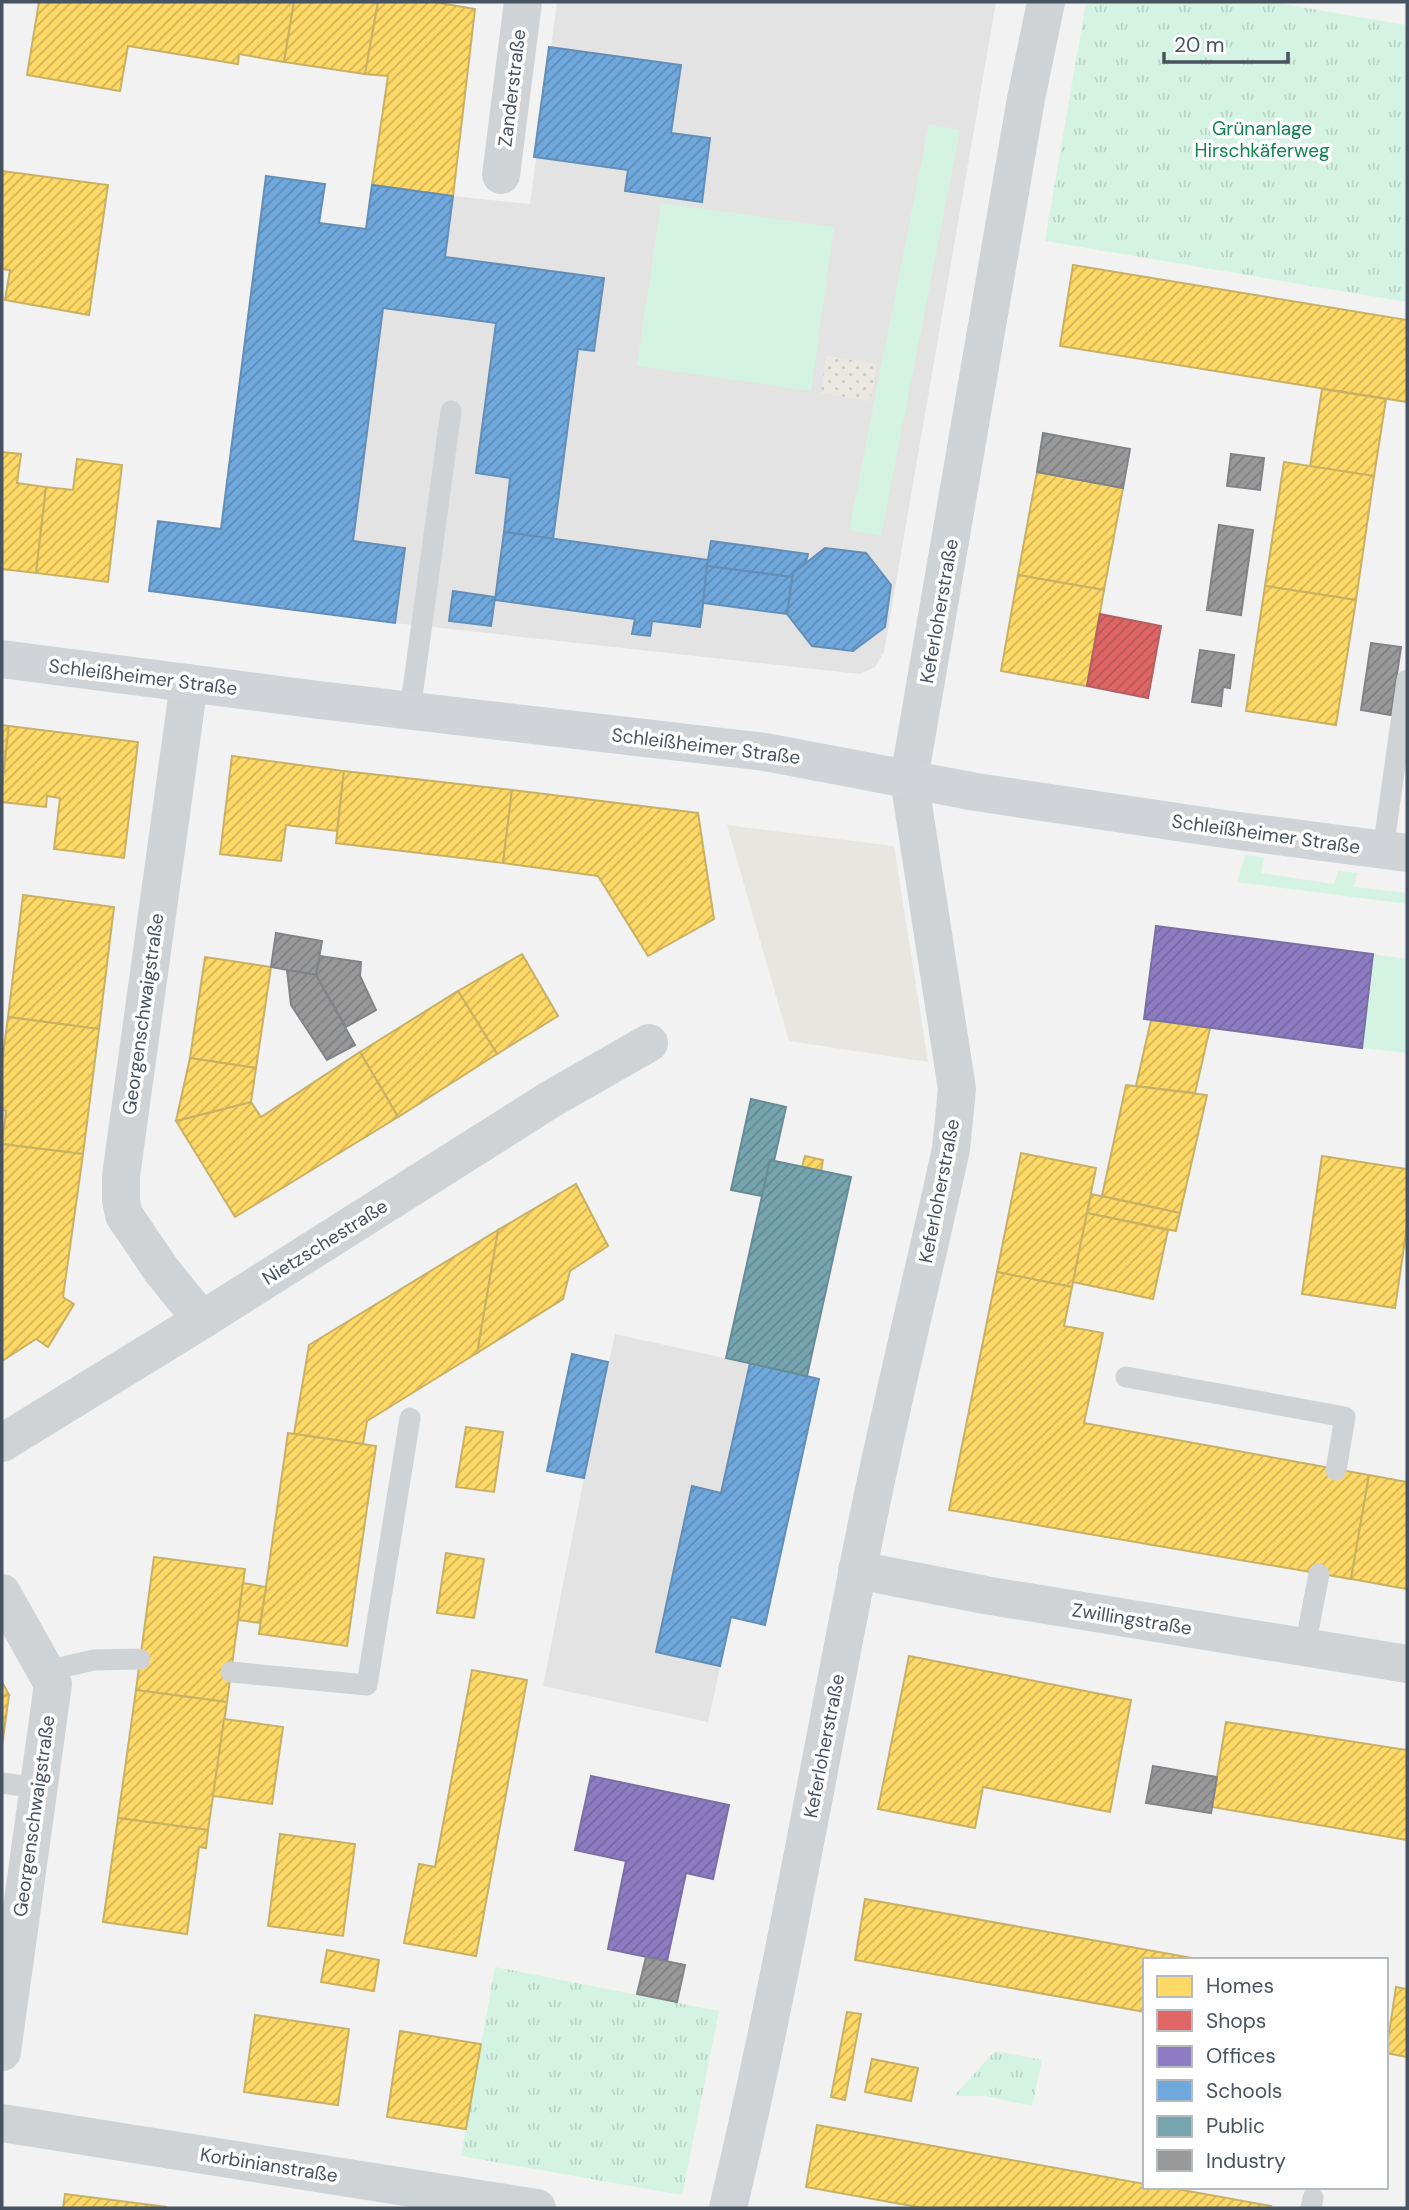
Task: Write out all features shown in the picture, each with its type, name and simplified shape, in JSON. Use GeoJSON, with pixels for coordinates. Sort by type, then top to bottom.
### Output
{"type":"FeatureCollection","features":[{"type":"Feature","properties":{"kind":"main road","name":"Schleißheimer Straße"},"geometry":{"type":"LineString","coordinates":[[2,659],[410,711],[765,752],[976,792],[1395,851]]}},
{"type":"Feature","properties":{"kind":"street","name":"Zanderstraße"},"geometry":{"type":"LineString","coordinates":[[501,175],[523,2]]}},
{"type":"Feature","properties":{"kind":"street","name":"Keferloherstraße"},"geometry":{"type":"LineString","coordinates":[[728,2208],[782,1965],[857,1570],[951,1149],[957,1089],[909,779],[1026,99],[1046,2]]}},
{"type":"Feature","properties":{"kind":"street","name":"Georgenschwaigstraße"},"geometry":{"type":"LineString","coordinates":[[190,683],[121,1176],[121,1200],[124,1215],[162,1271],[202,1320]]}},
{"type":"Feature","properties":{"kind":"street","name":"Nietzschestraße"},"geometry":{"type":"LineString","coordinates":[[2,1443],[551,1099],[649,1043]]}},
{"type":"Feature","properties":{"kind":"street","name":"Zwillingstraße"},"geometry":{"type":"LineString","coordinates":[[857,1570],[985,1595],[1407,1664]]}},
{"type":"Feature","properties":{"kind":"street","name":"Georgenschwaigstraße"},"geometry":{"type":"LineString","coordinates":[[2,1593],[53,1684],[20,1786],[2,2052]]}},
{"type":"Feature","properties":{"kind":"street","name":"Korbinianstraße"},"geometry":{"type":"LineString","coordinates":[[2,2123],[436,2200],[537,2208]]}},
{"type":"Feature","properties":{"kind":"lane"},"geometry":{"type":"LineString","coordinates":[[410,711],[451,411]]}},
{"type":"Feature","properties":{"kind":"lane"},"geometry":{"type":"LineString","coordinates":[[1395,851],[1407,680]]}},
{"type":"Feature","properties":{"kind":"lane"},"geometry":{"type":"LineString","coordinates":[[1126,1377],[1345,1417],[1336,1470]]}},
{"type":"Feature","properties":{"kind":"lane"},"geometry":{"type":"LineString","coordinates":[[231,1672],[367,1685],[411,1418]]}},
{"type":"Feature","properties":{"kind":"lane"},"geometry":{"type":"LineString","coordinates":[[1305,1647],[1319,1574]]}},
{"type":"Feature","properties":{"kind":"lane"},"geometry":{"type":"LineString","coordinates":[[45,1671],[94,1660],[140,1659]]}},
{"type":"Feature","properties":{"kind":"shaded area"},"geometry":{"type":"Polygon","coordinates":[[[557,2],[996,2],[884,652],[875,667],[860,674],[395,623],[149,591],[158,521],[221,529],[266,176],[325,184],[320,223],[366,229],[453,196],[530,204],[557,2]]]}},
{"type":"Feature","properties":{"kind":"shaded area"},"geometry":{"type":"Polygon","coordinates":[[[727,825],[894,846],[928,1062],[789,1041],[727,825]]]}},
{"type":"Feature","properties":{"kind":"shaded area"},"geometry":{"type":"Polygon","coordinates":[[[615,1334],[819,1379],[765,1625],[731,1618],[708,1722],[543,1686],[615,1334]]]}},
{"type":"Feature","properties":{"kind":"green space","name":"Grünanlage Hirschkäferweg"},"geometry":{"type":"Polygon","coordinates":[[[1086,2],[1271,2],[1407,25],[1407,302],[1045,241],[1086,2]]]}},
{"type":"Feature","properties":{"kind":"green space"},"geometry":{"type":"Polygon","coordinates":[[[929,124],[960,130],[881,536],[849,530],[929,124]]]}},
{"type":"Feature","properties":{"kind":"green space"},"geometry":{"type":"Polygon","coordinates":[[[661,203],[834,227],[811,391],[637,366],[661,203]]]}},
{"type":"Feature","properties":{"kind":"green space"},"geometry":{"type":"Polygon","coordinates":[[[1245,855],[1264,857],[1261,873],[1334,884],[1338,871],[1357,873],[1354,887],[1407,893],[1407,904],[1237,882],[1245,855]]]}},
{"type":"Feature","properties":{"kind":"green space"},"geometry":{"type":"Polygon","coordinates":[[[1373,954],[1407,959],[1407,1053],[1362,1048],[1373,954]]]}},
{"type":"Feature","properties":{"kind":"green space"},"geometry":{"type":"Polygon","coordinates":[[[495,1967],[719,2011],[682,2195],[461,2156],[495,1967]]]}},
{"type":"Feature","properties":{"kind":"green space"},"geometry":{"type":"Polygon","coordinates":[[[995,2051],[1042,2060],[1032,2106],[985,2096],[954,2096],[995,2051]]]}},
{"type":"Feature","properties":{"kind":"sand"},"geometry":{"type":"Polygon","coordinates":[[[826,356],[877,364],[870,401],[821,393],[826,356]]]}},
{"type":"Feature","properties":{"kind":"building: Homes"},"geometry":{"type":"Polygon","coordinates":[[[39,2],[294,2],[284,62],[239,54],[238,64],[128,46],[120,91],[27,75],[39,2]]]}},
{"type":"Feature","properties":{"kind":"building: Homes"},"geometry":{"type":"Polygon","coordinates":[[[294,2],[378,2],[365,74],[284,62],[294,2]]]}},
{"type":"Feature","properties":{"kind":"building: Homes"},"geometry":{"type":"Polygon","coordinates":[[[378,2],[434,2],[475,9],[453,196],[372,185],[388,76],[365,74],[378,2]]]}},
{"type":"Feature","properties":{"kind":"building: Homes"},"geometry":{"type":"Polygon","coordinates":[[[2,171],[108,185],[89,315],[5,300],[10,270],[2,269],[2,171]]]}},
{"type":"Feature","properties":{"kind":"building: Homes"},"geometry":{"type":"Polygon","coordinates":[[[1073,265],[1407,320],[1407,402],[1060,346],[1073,265]]]}},
{"type":"Feature","properties":{"kind":"building: Homes"},"geometry":{"type":"Polygon","coordinates":[[[1322,389],[1386,399],[1374,476],[1310,467],[1322,389]]]}},
{"type":"Feature","properties":{"kind":"building: Homes"},"geometry":{"type":"Polygon","coordinates":[[[2,452],[21,454],[17,483],[46,487],[36,573],[2,569],[2,452]]]}},
{"type":"Feature","properties":{"kind":"building: Homes"},"geometry":{"type":"Polygon","coordinates":[[[77,459],[122,465],[108,582],[36,573],[46,487],[73,490],[77,459]]]}},
{"type":"Feature","properties":{"kind":"building: Homes"},"geometry":{"type":"Polygon","coordinates":[[[1284,462],[1374,476],[1356,600],[1265,586],[1284,462]]]}},
{"type":"Feature","properties":{"kind":"building: Homes"},"geometry":{"type":"Polygon","coordinates":[[[1037,472],[1123,488],[1104,590],[1018,575],[1037,472]]]}},
{"type":"Feature","properties":{"kind":"building: Homes"},"geometry":{"type":"Polygon","coordinates":[[[1018,575],[1104,590],[1087,686],[1001,671],[1018,575]]]}},
{"type":"Feature","properties":{"kind":"building: Homes"},"geometry":{"type":"Polygon","coordinates":[[[1265,586],[1356,600],[1336,725],[1246,711],[1265,586]]]}},
{"type":"Feature","properties":{"kind":"building: Homes"},"geometry":{"type":"Polygon","coordinates":[[[2,725],[9,726],[2,786],[2,725]]]}},
{"type":"Feature","properties":{"kind":"building: Homes"},"geometry":{"type":"Polygon","coordinates":[[[9,726],[138,742],[124,858],[54,849],[60,798],[47,796],[46,807],[2,802],[9,726]]]}},
{"type":"Feature","properties":{"kind":"building: Homes"},"geometry":{"type":"Polygon","coordinates":[[[232,756],[344,771],[337,831],[286,825],[281,861],[220,854],[232,756]]]}},
{"type":"Feature","properties":{"kind":"building: Homes"},"geometry":{"type":"Polygon","coordinates":[[[344,771],[512,790],[503,863],[336,843],[344,771]]]}},
{"type":"Feature","properties":{"kind":"building: Homes"},"geometry":{"type":"Polygon","coordinates":[[[512,790],[698,813],[714,919],[648,956],[598,876],[503,863],[512,790]]]}},
{"type":"Feature","properties":{"kind":"building: Homes"},"geometry":{"type":"Polygon","coordinates":[[[23,895],[114,907],[99,1029],[8,1017],[23,895]]]}},
{"type":"Feature","properties":{"kind":"building: Homes"},"geometry":{"type":"Polygon","coordinates":[[[522,954],[558,1016],[497,1054],[458,991],[522,954]]]}},
{"type":"Feature","properties":{"kind":"building: Homes"},"geometry":{"type":"Polygon","coordinates":[[[205,957],[271,967],[256,1068],[190,1058],[205,957]]]}},
{"type":"Feature","properties":{"kind":"building: Homes"},"geometry":{"type":"Polygon","coordinates":[[[458,991],[497,1054],[398,1117],[360,1052],[458,991]]]}},
{"type":"Feature","properties":{"kind":"building: Homes"},"geometry":{"type":"Polygon","coordinates":[[[8,1017],[99,1029],[83,1154],[2,1144],[6,1111],[2,1110],[2,1063],[8,1017]]]}},
{"type":"Feature","properties":{"kind":"building: Homes"},"geometry":{"type":"Polygon","coordinates":[[[1151,1020],[1210,1028],[1195,1093],[1136,1086],[1151,1020]]]}},
{"type":"Feature","properties":{"kind":"building: Homes"},"geometry":{"type":"Polygon","coordinates":[[[360,1052],[398,1117],[235,1217],[176,1121],[251,1102],[261,1117],[360,1052]]]}},
{"type":"Feature","properties":{"kind":"building: Homes"},"geometry":{"type":"Polygon","coordinates":[[[190,1058],[256,1068],[251,1102],[176,1121],[190,1058]]]}},
{"type":"Feature","properties":{"kind":"building: Homes"},"geometry":{"type":"Polygon","coordinates":[[[1126,1085],[1207,1095],[1180,1213],[1102,1196],[1126,1085]]]}},
{"type":"Feature","properties":{"kind":"building: Homes"},"geometry":{"type":"Polygon","coordinates":[[[2,1144],[83,1154],[63,1297],[74,1304],[48,1347],[36,1339],[2,1361],[2,1144]]]}},
{"type":"Feature","properties":{"kind":"building: Homes"},"geometry":{"type":"Polygon","coordinates":[[[1021,1153],[1096,1168],[1072,1287],[997,1272],[1021,1153]]]}},
{"type":"Feature","properties":{"kind":"building: Homes"},"geometry":{"type":"Polygon","coordinates":[[[805,1156],[823,1160],[821,1171],[802,1167],[805,1156]]]}},
{"type":"Feature","properties":{"kind":"building: Homes"},"geometry":{"type":"Polygon","coordinates":[[[1322,1156],[1407,1169],[1407,1226],[1395,1308],[1302,1294],[1322,1156]]]}},
{"type":"Feature","properties":{"kind":"building: Homes"},"geometry":{"type":"Polygon","coordinates":[[[576,1184],[608,1246],[570,1271],[563,1299],[477,1353],[498,1230],[576,1184]]]}},
{"type":"Feature","properties":{"kind":"building: Homes"},"geometry":{"type":"Polygon","coordinates":[[[1091,1194],[1180,1213],[1176,1231],[1087,1213],[1091,1194]]]}},
{"type":"Feature","properties":{"kind":"building: Homes"},"geometry":{"type":"Polygon","coordinates":[[[1087,1213],[1168,1230],[1153,1299],[1073,1282],[1087,1213]]]}},
{"type":"Feature","properties":{"kind":"building: Homes"},"geometry":{"type":"Polygon","coordinates":[[[498,1230],[477,1353],[367,1421],[363,1444],[294,1434],[309,1345],[498,1230]]]}},
{"type":"Feature","properties":{"kind":"building: Homes"},"geometry":{"type":"Polygon","coordinates":[[[997,1272],[1072,1287],[1064,1326],[1103,1333],[1084,1423],[1369,1475],[1351,1579],[949,1510],[997,1272]]]}},
{"type":"Feature","properties":{"kind":"building: Homes"},"geometry":{"type":"Polygon","coordinates":[[[466,1427],[503,1432],[494,1492],[456,1487],[466,1427]]]}},
{"type":"Feature","properties":{"kind":"building: Homes"},"geometry":{"type":"Polygon","coordinates":[[[288,1433],[376,1446],[347,1646],[259,1634],[288,1433]]]}},
{"type":"Feature","properties":{"kind":"building: Homes"},"geometry":{"type":"Polygon","coordinates":[[[1369,1475],[1407,1482],[1407,1589],[1351,1579],[1369,1475]]]}},
{"type":"Feature","properties":{"kind":"building: Homes"},"geometry":{"type":"Polygon","coordinates":[[[446,1553],[484,1559],[474,1618],[437,1613],[446,1553]]]}},
{"type":"Feature","properties":{"kind":"building: Homes"},"geometry":{"type":"Polygon","coordinates":[[[154,1557],[245,1569],[227,1702],[136,1690],[154,1557]]]}},
{"type":"Feature","properties":{"kind":"building: Homes"},"geometry":{"type":"Polygon","coordinates":[[[243,1583],[266,1587],[260,1623],[238,1620],[243,1583]]]}},
{"type":"Feature","properties":{"kind":"building: Homes"},"geometry":{"type":"Polygon","coordinates":[[[909,1656],[1131,1700],[1110,1812],[983,1787],[975,1828],[878,1809],[909,1656]]]}},
{"type":"Feature","properties":{"kind":"building: Homes"},"geometry":{"type":"Polygon","coordinates":[[[472,1670],[527,1680],[476,1956],[404,1943],[419,1864],[435,1867],[472,1670]]]}},
{"type":"Feature","properties":{"kind":"building: Homes"},"geometry":{"type":"Polygon","coordinates":[[[2,1682],[9,1695],[2,1696],[2,1682]]]}},
{"type":"Feature","properties":{"kind":"building: Homes"},"geometry":{"type":"Polygon","coordinates":[[[136,1690],[227,1702],[208,1830],[118,1818],[136,1690]]]}},
{"type":"Feature","properties":{"kind":"building: Homes"},"geometry":{"type":"Polygon","coordinates":[[[9,1695],[2,1746],[2,1696],[9,1695]]]}},
{"type":"Feature","properties":{"kind":"building: Homes"},"geometry":{"type":"Polygon","coordinates":[[[224,1719],[283,1727],[272,1804],[213,1796],[224,1719]]]}},
{"type":"Feature","properties":{"kind":"building: Homes"},"geometry":{"type":"Polygon","coordinates":[[[1226,1722],[1407,1750],[1407,1840],[1212,1807],[1226,1722]]]}},
{"type":"Feature","properties":{"kind":"building: Homes"},"geometry":{"type":"Polygon","coordinates":[[[118,1818],[208,1830],[206,1848],[199,1847],[187,1934],[103,1922],[118,1818]]]}},
{"type":"Feature","properties":{"kind":"building: Homes"},"geometry":{"type":"Polygon","coordinates":[[[280,1834],[355,1844],[343,1936],[268,1926],[280,1834]]]}},
{"type":"Feature","properties":{"kind":"building: Homes"},"geometry":{"type":"Polygon","coordinates":[[[865,1899],[1192,1958],[1143,1958],[1143,2012],[855,1960],[865,1899]]]}},
{"type":"Feature","properties":{"kind":"building: Homes"},"geometry":{"type":"Polygon","coordinates":[[[327,1950],[379,1960],[374,1991],[321,1982],[327,1950]]]}},
{"type":"Feature","properties":{"kind":"building: Homes"},"geometry":{"type":"Polygon","coordinates":[[[1396,1987],[1407,1989],[1407,2057],[1388,2053],[1396,1987]]]}},
{"type":"Feature","properties":{"kind":"building: Homes"},"geometry":{"type":"Polygon","coordinates":[[[847,2012],[861,2014],[845,2100],[831,2097],[847,2012]]]}},
{"type":"Feature","properties":{"kind":"building: Homes"},"geometry":{"type":"Polygon","coordinates":[[[255,2015],[349,2029],[338,2105],[244,2092],[255,2015]]]}},
{"type":"Feature","properties":{"kind":"building: Homes"},"geometry":{"type":"Polygon","coordinates":[[[400,2031],[481,2044],[466,2129],[387,2117],[400,2031]]]}},
{"type":"Feature","properties":{"kind":"building: Homes"},"geometry":{"type":"Polygon","coordinates":[[[872,2059],[918,2068],[911,2101],[865,2092],[872,2059]]]}},
{"type":"Feature","properties":{"kind":"building: Homes"},"geometry":{"type":"Polygon","coordinates":[[[817,2125],[1143,2184],[1143,2189],[1177,2189],[1271,2206],[923,2208],[806,2187],[817,2125]]]}},
{"type":"Feature","properties":{"kind":"building: Homes"},"geometry":{"type":"Polygon","coordinates":[[[65,2194],[167,2207],[63,2208],[65,2194]]]}},
{"type":"Feature","properties":{"kind":"building: Shops"},"geometry":{"type":"Polygon","coordinates":[[[1100,614],[1161,626],[1148,698],[1087,686],[1100,614]]]}},
{"type":"Feature","properties":{"kind":"building: Offices"},"geometry":{"type":"Polygon","coordinates":[[[1156,926],[1373,954],[1362,1048],[1144,1019],[1156,926]]]}},
{"type":"Feature","properties":{"kind":"building: Offices"},"geometry":{"type":"Polygon","coordinates":[[[591,1776],[729,1805],[713,1879],[686,1873],[667,1961],[608,1949],[626,1861],[575,1850],[591,1776]]]}},
{"type":"Feature","properties":{"kind":"building: Schools"},"geometry":{"type":"Polygon","coordinates":[[[549,47],[681,65],[671,133],[710,138],[702,202],[625,191],[628,170],[534,157],[549,47]]]}},
{"type":"Feature","properties":{"kind":"building: Schools"},"geometry":{"type":"Polygon","coordinates":[[[266,176],[325,184],[319,223],[366,229],[372,185],[453,196],[445,257],[604,278],[594,351],[578,349],[553,539],[504,532],[510,478],[476,473],[496,323],[383,308],[353,541],[405,548],[395,623],[149,591],[158,521],[221,529],[266,176]]]}},
{"type":"Feature","properties":{"kind":"building: Schools"},"geometry":{"type":"Polygon","coordinates":[[[504,532],[709,560],[700,627],[652,621],[650,636],[632,634],[635,619],[495,600],[504,532]]]}},
{"type":"Feature","properties":{"kind":"building: Schools"},"geometry":{"type":"Polygon","coordinates":[[[711,541],[808,554],[806,562],[792,577],[707,566],[711,541]]]}},
{"type":"Feature","properties":{"kind":"building: Schools"},"geometry":{"type":"Polygon","coordinates":[[[825,548],[866,553],[891,585],[885,627],[853,651],[812,646],[787,614],[793,573],[825,548]]]}},
{"type":"Feature","properties":{"kind":"building: Schools"},"geometry":{"type":"Polygon","coordinates":[[[707,566],[792,577],[787,614],[703,603],[707,566]]]}},
{"type":"Feature","properties":{"kind":"building: Schools"},"geometry":{"type":"Polygon","coordinates":[[[453,591],[495,597],[491,626],[449,621],[453,591]]]}},
{"type":"Feature","properties":{"kind":"building: Schools"},"geometry":{"type":"Polygon","coordinates":[[[572,1354],[608,1362],[584,1478],[547,1471],[572,1354]]]}},
{"type":"Feature","properties":{"kind":"building: Schools"},"geometry":{"type":"Polygon","coordinates":[[[750,1363],[819,1379],[765,1625],[731,1617],[720,1666],[656,1652],[692,1486],[721,1493],[750,1363]]]}},
{"type":"Feature","properties":{"kind":"building: Public"},"geometry":{"type":"Polygon","coordinates":[[[751,1099],[786,1107],[774,1161],[770,1160],[762,1196],[731,1190],[751,1099]]]}},
{"type":"Feature","properties":{"kind":"building: Public"},"geometry":{"type":"Polygon","coordinates":[[[770,1160],[851,1177],[807,1376],[726,1358],[770,1160]]]}},
{"type":"Feature","properties":{"kind":"building: Industry"},"geometry":{"type":"Polygon","coordinates":[[[1043,433],[1130,449],[1123,488],[1037,472],[1043,433]]]}},
{"type":"Feature","properties":{"kind":"building: Industry"},"geometry":{"type":"Polygon","coordinates":[[[1231,454],[1264,458],[1260,490],[1227,486],[1231,454]]]}},
{"type":"Feature","properties":{"kind":"building: Industry"},"geometry":{"type":"Polygon","coordinates":[[[1219,525],[1253,530],[1241,615],[1207,610],[1219,525]]]}},
{"type":"Feature","properties":{"kind":"building: Industry"},"geometry":{"type":"Polygon","coordinates":[[[1371,643],[1401,647],[1391,715],[1361,710],[1371,643]]]}},
{"type":"Feature","properties":{"kind":"building: Industry"},"geometry":{"type":"Polygon","coordinates":[[[1200,650],[1234,655],[1230,688],[1223,687],[1221,706],[1192,702],[1200,650]]]}},
{"type":"Feature","properties":{"kind":"building: Industry"},"geometry":{"type":"Polygon","coordinates":[[[276,933],[322,941],[316,975],[271,967],[276,933]]]}},
{"type":"Feature","properties":{"kind":"building: Industry"},"geometry":{"type":"Polygon","coordinates":[[[320,956],[361,962],[360,976],[376,1010],[346,1027],[316,975],[320,956]]]}},
{"type":"Feature","properties":{"kind":"building: Industry"},"geometry":{"type":"Polygon","coordinates":[[[287,970],[316,975],[355,1045],[327,1060],[291,1005],[287,970]]]}},
{"type":"Feature","properties":{"kind":"building: Industry"},"geometry":{"type":"Polygon","coordinates":[[[1153,1766],[1217,1777],[1211,1813],[1146,1803],[1153,1766]]]}},
{"type":"Feature","properties":{"kind":"building: Industry"},"geometry":{"type":"Polygon","coordinates":[[[646,1957],[685,1965],[677,2002],[637,1994],[646,1957]]]}}]}
